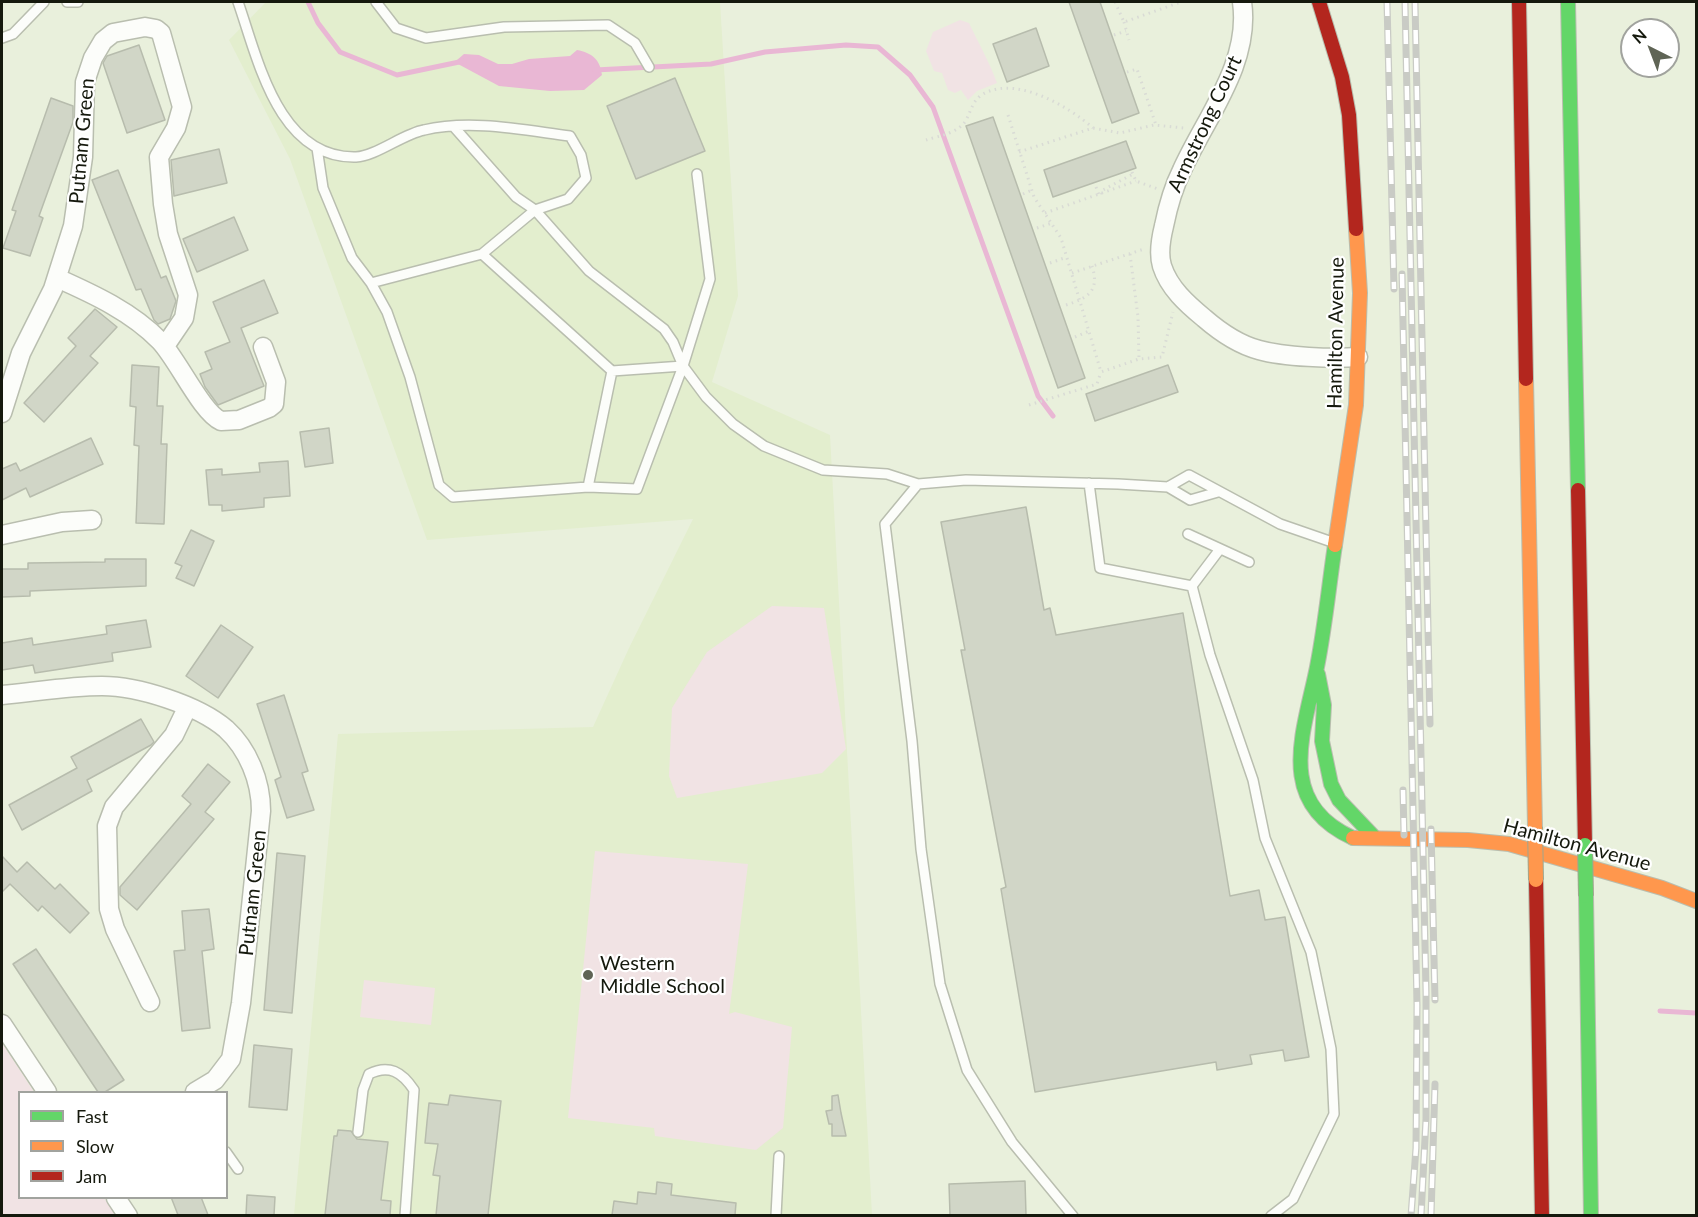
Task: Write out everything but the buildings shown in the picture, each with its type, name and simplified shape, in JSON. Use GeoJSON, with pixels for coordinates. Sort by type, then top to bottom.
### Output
{"type":"FeatureCollection","features":[{"type":"Feature","properties":{"kind":"main road","name":"Hamilton Avenue"},"geometry":{"type":"LineString","coordinates":[[1319,2],[1342,77],[1353,149],[1360,293],[1356,405],[1317,668],[1307,698],[1303,727],[1301,762],[1307,800],[1312,811],[1336,834],[1354,839],[1468,840],[1509,844],[1662,888],[1696,901]]}},
{"type":"Feature","properties":{"kind":"main road"},"geometry":{"type":"LineString","coordinates":[[1519,2],[1542,1215]]}},
{"type":"Feature","properties":{"kind":"main road"},"geometry":{"type":"LineString","coordinates":[[1568,2],[1591,1215]]}},
{"type":"Feature","properties":{"kind":"main road"},"geometry":{"type":"LineString","coordinates":[[1572,215],[1584,77]]}},
{"type":"Feature","properties":{"kind":"main road","name":"Hamilton Avenue"},"geometry":{"type":"LineString","coordinates":[[1317,668],[1324,705],[1322,741],[1331,784],[1345,807],[1374,838]]}},
{"type":"Feature","properties":{"kind":"street","name":"Armstrong Court"},"geometry":{"type":"LineString","coordinates":[[1242,2],[1239,51],[1232,75],[1172,193],[1160,244],[1161,264],[1169,282],[1214,326],[1259,350],[1341,359],[1358,357]]}},
{"type":"Feature","properties":{"kind":"street","name":"Putnam Green"},"geometry":{"type":"LineString","coordinates":[[2,413],[21,353],[57,278],[73,226],[79,189],[85,82],[93,58],[102,41],[113,33],[146,27],[156,29],[162,36],[182,101],[179,121],[161,152],[159,162],[168,234],[188,295],[184,318],[165,346]]}},
{"type":"Feature","properties":{"kind":"street"},"geometry":{"type":"LineString","coordinates":[[57,278],[125,313],[165,346],[208,412],[216,419],[227,422],[269,408],[274,404],[276,382],[263,347]]}},
{"type":"Feature","properties":{"kind":"street"},"geometry":{"type":"LineString","coordinates":[[2,535],[62,522],[92,520]]}},
{"type":"Feature","properties":{"kind":"street","name":"Putnam Green"},"geometry":{"type":"LineString","coordinates":[[2,695],[90,686],[117,687],[159,696],[218,723],[229,733],[252,767],[261,801],[241,1003],[231,1059],[215,1080],[197,1091]]}},
{"type":"Feature","properties":{"kind":"street"},"geometry":{"type":"LineString","coordinates":[[150,1002],[111,918],[108,898],[107,820],[114,807],[174,735],[187,708]]}},
{"type":"Feature","properties":{"kind":"street"},"geometry":{"type":"LineString","coordinates":[[2,1024],[46,1091]]}},
{"type":"Feature","properties":{"kind":"street"},"geometry":{"type":"LineString","coordinates":[[117,1199],[128,1215]]}},
{"type":"Feature","properties":{"kind":"lane"},"geometry":{"type":"LineString","coordinates":[[2,38],[13,34],[44,2]]}},
{"type":"Feature","properties":{"kind":"lane"},"geometry":{"type":"LineString","coordinates":[[67,2],[78,2]]}},
{"type":"Feature","properties":{"kind":"lane"},"geometry":{"type":"LineString","coordinates":[[238,2],[266,84],[292,127],[306,142],[327,153],[358,157],[423,130],[454,127],[501,127],[570,135],[581,155],[586,178],[568,199],[535,210],[482,254],[371,283]]}},
{"type":"Feature","properties":{"kind":"lane"},"geometry":{"type":"LineString","coordinates":[[376,2],[396,28],[426,38],[504,27],[608,25],[635,43],[650,67]]}},
{"type":"Feature","properties":{"kind":"lane"},"geometry":{"type":"LineString","coordinates":[[454,127],[516,197],[535,210],[589,271],[664,329],[673,342],[683,366],[706,397],[733,424],[764,446],[823,470],[887,474],[918,484],[966,480],[1168,487],[1190,500],[1218,492]]}},
{"type":"Feature","properties":{"kind":"lane"},"geometry":{"type":"LineString","coordinates":[[317,148],[323,188],[352,258],[371,283],[387,312],[410,377],[439,484],[453,497],[588,487],[637,489],[683,366],[710,279],[697,174]]}},
{"type":"Feature","properties":{"kind":"lane"},"geometry":{"type":"LineString","coordinates":[[482,254],[612,371],[683,366]]}},
{"type":"Feature","properties":{"kind":"lane"},"geometry":{"type":"LineString","coordinates":[[588,487],[612,371]]}},
{"type":"Feature","properties":{"kind":"lane"},"geometry":{"type":"LineString","coordinates":[[1168,487],[1189,475],[1280,524],[1335,543]]}},
{"type":"Feature","properties":{"kind":"lane"},"geometry":{"type":"LineString","coordinates":[[1089,483],[1100,568],[1192,586]]}},
{"type":"Feature","properties":{"kind":"lane"},"geometry":{"type":"LineString","coordinates":[[918,484],[885,524],[912,741],[921,849],[940,984],[967,1070],[1012,1142],[1073,1215]]}},
{"type":"Feature","properties":{"kind":"lane"},"geometry":{"type":"LineString","coordinates":[[1188,534],[1249,562]]}},
{"type":"Feature","properties":{"kind":"lane"},"geometry":{"type":"LineString","coordinates":[[1192,586],[1220,549]]}},
{"type":"Feature","properties":{"kind":"lane"},"geometry":{"type":"LineString","coordinates":[[1192,586],[1210,655],[1253,780],[1265,838],[1311,952],[1331,1049],[1334,1114],[1293,1200],[1270,1215]]}},
{"type":"Feature","properties":{"kind":"lane"},"geometry":{"type":"LineString","coordinates":[[358,1132],[363,1090],[369,1074],[382,1068],[394,1071],[408,1081],[414,1090],[405,1215]]}},
{"type":"Feature","properties":{"kind":"lane"},"geometry":{"type":"LineString","coordinates":[[228,1155],[238,1169]]}},
{"type":"Feature","properties":{"kind":"lane"},"geometry":{"type":"LineString","coordinates":[[776,1215],[779,1156]]}},
{"type":"Feature","properties":{"kind":"path"},"geometry":{"type":"LineString","coordinates":[[1115,2],[1129,40]]}},
{"type":"Feature","properties":{"kind":"path"},"geometry":{"type":"LineString","coordinates":[[1124,22],[1181,2]]}},
{"type":"Feature","properties":{"kind":"path"},"geometry":{"type":"LineString","coordinates":[[1114,35],[1126,31]]}},
{"type":"Feature","properties":{"kind":"path"},"geometry":{"type":"LineString","coordinates":[[1127,72],[1137,69],[1156,125]]}},
{"type":"Feature","properties":{"kind":"path"},"geometry":{"type":"LineString","coordinates":[[926,140],[950,133],[966,122],[972,105],[980,96],[994,90],[1015,88],[1066,106],[1093,128]]}},
{"type":"Feature","properties":{"kind":"path"},"geometry":{"type":"LineString","coordinates":[[1008,115],[1032,190],[1061,237],[1101,372],[1097,384],[1029,405]]}},
{"type":"Feature","properties":{"kind":"path"},"geometry":{"type":"LineString","coordinates":[[1019,152],[1093,128],[1120,133],[1156,125],[1190,129],[1200,134]]}},
{"type":"Feature","properties":{"kind":"path"},"geometry":{"type":"LineString","coordinates":[[1100,195],[1101,191],[1132,173],[1136,182]]}},
{"type":"Feature","properties":{"kind":"path"},"geometry":{"type":"LineString","coordinates":[[1045,213],[1136,182],[1172,193]]}},
{"type":"Feature","properties":{"kind":"path"},"geometry":{"type":"LineString","coordinates":[[1096,187],[1100,195]]}},
{"type":"Feature","properties":{"kind":"path"},"geometry":{"type":"LineString","coordinates":[[1023,194],[1032,190]]}},
{"type":"Feature","properties":{"kind":"path"},"geometry":{"type":"LineString","coordinates":[[1058,200],[1061,207]]}},
{"type":"Feature","properties":{"kind":"path"},"geometry":{"type":"LineString","coordinates":[[1037,228],[1052,223]]}},
{"type":"Feature","properties":{"kind":"path"},"geometry":{"type":"LineString","coordinates":[[1072,273],[1160,244]]}},
{"type":"Feature","properties":{"kind":"path"},"geometry":{"type":"LineString","coordinates":[[1130,254],[1138,317],[1139,359]]}},
{"type":"Feature","properties":{"kind":"path"},"geometry":{"type":"LineString","coordinates":[[1050,263],[1067,257]]}},
{"type":"Feature","properties":{"kind":"path"},"geometry":{"type":"LineString","coordinates":[[1066,305],[1080,301],[1094,290],[1096,277],[1092,266]]}},
{"type":"Feature","properties":{"kind":"path"},"geometry":{"type":"LineString","coordinates":[[1163,363],[1162,357],[1172,314],[1185,300]]}},
{"type":"Feature","properties":{"kind":"path"},"geometry":{"type":"LineString","coordinates":[[1076,337],[1089,332]]}},
{"type":"Feature","properties":{"kind":"path"},"geometry":{"type":"LineString","coordinates":[[1101,372],[1139,359],[1162,357]]}},
{"type":"Feature","properties":{"kind":"shaded area","name":"Western Middle School"},"geometry":{"type":"Polygon","coordinates":[[[266,2],[720,2],[738,296],[712,382],[830,435],[872,1215],[294,1215],[338,734],[593,727],[693,519],[427,540],[290,159],[229,40],[266,2]]]}},
{"type":"Feature","properties":{"kind":"shaded area"},"geometry":{"type":"Polygon","coordinates":[[[960,20],[969,23],[997,83],[977,91],[968,100],[961,90],[955,93],[948,90],[942,73],[934,71],[926,51],[933,32],[960,20]]]}},
{"type":"Feature","properties":{"kind":"shaded area"},"geometry":{"type":"Polygon","coordinates":[[[577,50],[594,58],[602,75],[584,90],[550,91],[499,86],[458,64],[457,60],[464,54],[479,55],[498,64],[512,64],[529,59],[570,56],[577,50]]]}},
{"type":"Feature","properties":{"kind":"shaded area"},"geometry":{"type":"Polygon","coordinates":[[[772,606],[824,608],[846,749],[822,773],[677,798],[669,776],[672,708],[707,652],[772,606]]]}},
{"type":"Feature","properties":{"kind":"shaded area"},"geometry":{"type":"Polygon","coordinates":[[[595,851],[748,864],[729,1014],[735,1012],[792,1027],[783,1128],[756,1150],[655,1136],[654,1128],[568,1118],[595,851]]]}},
{"type":"Feature","properties":{"kind":"shaded area"},"geometry":{"type":"Polygon","coordinates":[[[364,980],[435,988],[431,1025],[360,1017],[364,980]]]}},
{"type":"Feature","properties":{"kind":"shaded area"},"geometry":{"type":"Polygon","coordinates":[[[2,1043],[33,1091],[18,1091],[18,1199],[105,1199],[116,1215],[2,1215],[2,1043]]]}},
{"type":"Feature","properties":{"kind":"waterway"},"geometry":{"type":"LineString","coordinates":[[308,2],[318,23],[340,52],[397,75],[464,61]]}},
{"type":"Feature","properties":{"kind":"waterway"},"geometry":{"type":"LineString","coordinates":[[595,70],[711,64],[765,52],[846,45],[878,47],[910,75],[933,107],[1038,396],[1053,416]]}},
{"type":"Feature","properties":{"kind":"waterway"},"geometry":{"type":"LineString","coordinates":[[1660,1011],[1696,1013]]}},
{"type":"Feature","properties":{"kind":"railway"},"geometry":{"type":"LineString","coordinates":[[1387,2],[1394,289]]}},
{"type":"Feature","properties":{"kind":"railway"},"geometry":{"type":"LineString","coordinates":[[1405,2],[1426,992],[1426,1119],[1421,1216]]}},
{"type":"Feature","properties":{"kind":"railway"},"geometry":{"type":"LineString","coordinates":[[1415,2],[1430,724]]}},
{"type":"Feature","properties":{"kind":"railway"},"geometry":{"type":"LineString","coordinates":[[1402,274],[1417,1005],[1416,1148],[1411,1216]]}},
{"type":"Feature","properties":{"kind":"railway"},"geometry":{"type":"LineString","coordinates":[[1403,790],[1404,835]]}},
{"type":"Feature","properties":{"kind":"railway"},"geometry":{"type":"LineString","coordinates":[[1431,829],[1435,1000]]}},
{"type":"Feature","properties":{"kind":"railway"},"geometry":{"type":"LineString","coordinates":[[1431,1216],[1435,1084]]}},
{"type":"Feature","properties":{"kind":"traffic: fast"},"geometry":{"type":"LineString","coordinates":[[1568,2],[1578,490]]}},
{"type":"Feature","properties":{"kind":"traffic: fast"},"geometry":{"type":"LineString","coordinates":[[1335,545],[1325,621],[1306,716],[1300,763],[1303,785],[1312,805],[1328,823],[1353,838]]}},
{"type":"Feature","properties":{"kind":"traffic: fast"},"geometry":{"type":"LineString","coordinates":[[1318,674],[1324,705],[1322,741],[1331,784],[1339,800],[1375,838]]}},
{"type":"Feature","properties":{"kind":"traffic: fast"},"geometry":{"type":"LineString","coordinates":[[1585,845],[1586,896]]}},
{"type":"Feature","properties":{"kind":"traffic: fast"},"geometry":{"type":"LineString","coordinates":[[1586,896],[1591,1216]]}},
{"type":"Feature","properties":{"kind":"traffic: slow"},"geometry":{"type":"LineString","coordinates":[[1335,545],[1356,405],[1360,293],[1356,229]]}},
{"type":"Feature","properties":{"kind":"traffic: slow"},"geometry":{"type":"LineString","coordinates":[[1526,379],[1535,827]]}},
{"type":"Feature","properties":{"kind":"traffic: slow"},"geometry":{"type":"LineString","coordinates":[[1535,827],[1536,880]]}},
{"type":"Feature","properties":{"kind":"traffic: slow"},"geometry":{"type":"LineString","coordinates":[[1353,838],[1468,840],[1509,844],[1662,888],[1696,901]]}},
{"type":"Feature","properties":{"kind":"traffic: jam"},"geometry":{"type":"LineString","coordinates":[[1319,2],[1342,77],[1349,115],[1356,229]]}},
{"type":"Feature","properties":{"kind":"traffic: jam"},"geometry":{"type":"LineString","coordinates":[[1519,2],[1526,379]]}},
{"type":"Feature","properties":{"kind":"traffic: jam"},"geometry":{"type":"LineString","coordinates":[[1578,490],[1585,845]]}},
{"type":"Feature","properties":{"kind":"traffic: jam"},"geometry":{"type":"LineString","coordinates":[[1536,880],[1542,1216]]}},
{"type":"Feature","properties":{"kind":"place","name":"Western Middle School"},"geometry":{"type":"Point","coordinates":[588,975]}}]}
